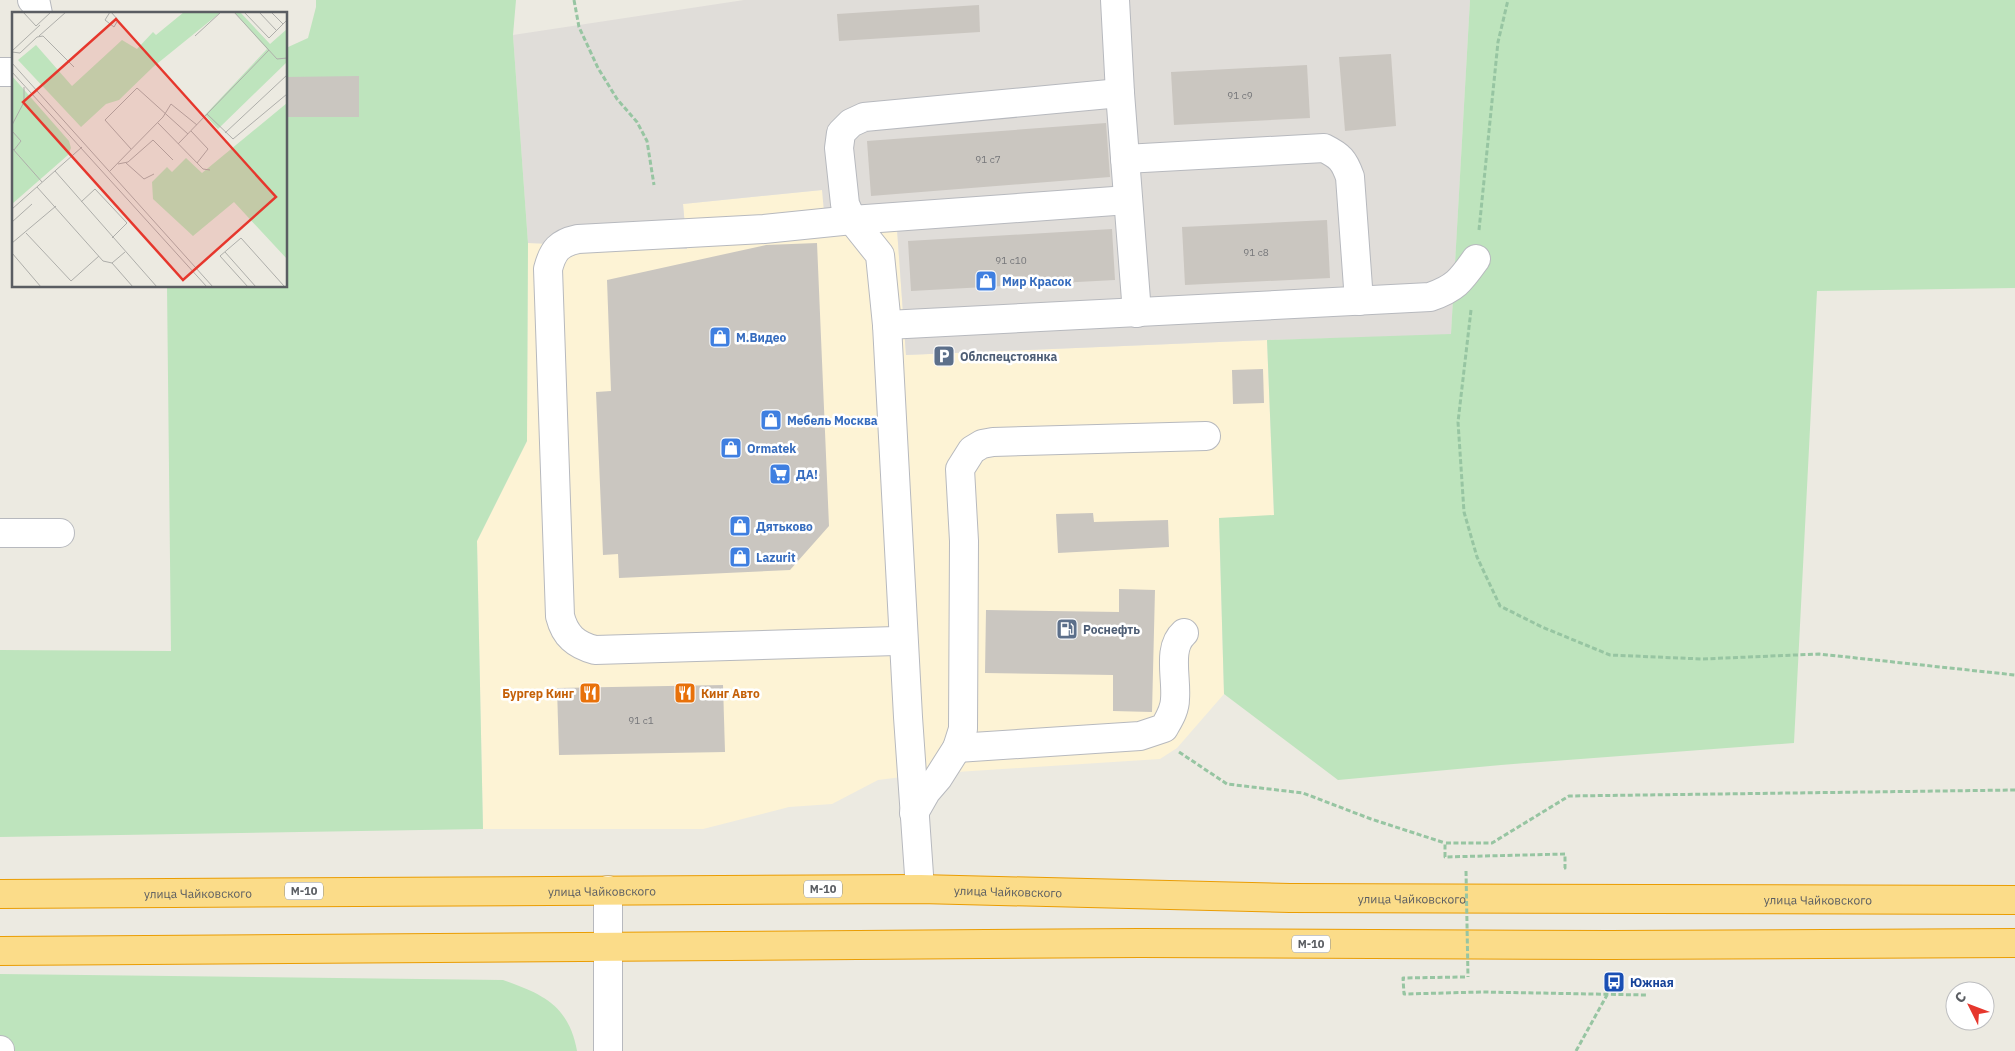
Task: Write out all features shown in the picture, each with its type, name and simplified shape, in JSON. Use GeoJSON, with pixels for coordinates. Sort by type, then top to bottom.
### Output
{"type":"FeatureCollection","features":[{"type":"Feature","properties":{"kind":"highway","name":"улица Чайковского"},"geometry":{"type":"LineString","coordinates":[[0,894],[920,889],[1290,898],[2015,900]]}},
{"type":"Feature","properties":{"kind":"highway","name":"М-10"},"geometry":{"type":"LineString","coordinates":[[0,951],[1130,943],[1600,945],[2015,943]]}},
{"type":"Feature","properties":{"kind":"street"},"geometry":{"type":"LineString","coordinates":[[32,0],[36,4],[38,12]]}},
{"type":"Feature","properties":{"kind":"street"},"geometry":{"type":"LineString","coordinates":[[1115,0],[1120,93],[1137,313]]}},
{"type":"Feature","properties":{"kind":"street"},"geometry":{"type":"LineString","coordinates":[[920,889],[914,813],[887,325],[880,255],[852,220],[846,204],[839,148],[842,132],[851,123],[864,117],[1120,93]]}},
{"type":"Feature","properties":{"kind":"street"},"geometry":{"type":"LineString","coordinates":[[1125,159],[1324,148],[1337,154],[1346,164],[1350,177],[1359,301]]}},
{"type":"Feature","properties":{"kind":"street"},"geometry":{"type":"LineString","coordinates":[[896,640],[595,650],[581,646],[571,639],[562,627],[560,616],[548,269],[550,259],[564,242],[578,240],[764,229],[852,220],[1128,200]]}},
{"type":"Feature","properties":{"kind":"street"},"geometry":{"type":"LineString","coordinates":[[887,325],[1430,297],[1449,291],[1462,278],[1476,259]]}},
{"type":"Feature","properties":{"kind":"street"},"geometry":{"type":"LineString","coordinates":[[914,813],[926,792],[938,778],[957,748],[963,730],[964,541],[960,469],[972,450],[982,444],[993,442],[1206,436]]}},
{"type":"Feature","properties":{"kind":"street"},"geometry":{"type":"LineString","coordinates":[[0,533],[60,533]]}},
{"type":"Feature","properties":{"kind":"street"},"geometry":{"type":"LineString","coordinates":[[957,748],[1144,735],[1164,728],[1176,701],[1174,652],[1177,639],[1184,633]]}},
{"type":"Feature","properties":{"kind":"street"},"geometry":{"type":"LineString","coordinates":[[608,890],[608,1051]]}},
{"type":"Feature","properties":{"kind":"path"},"geometry":{"type":"LineString","coordinates":[[574,0],[579,27],[598,68],[617,99],[637,122],[647,141],[654,186]]}},
{"type":"Feature","properties":{"kind":"path"},"geometry":{"type":"LineString","coordinates":[[1476,259],[1498,42],[1508,0]]}},
{"type":"Feature","properties":{"kind":"path"},"geometry":{"type":"LineString","coordinates":[[1471,307],[1458,422],[1464,512],[1477,557],[1500,606],[1542,628],[1610,655],[1702,659],[1819,654],[2015,675]]}},
{"type":"Feature","properties":{"kind":"path"},"geometry":{"type":"LineString","coordinates":[[1144,735],[1181,752],[1227,784],[1303,793],[1444,844],[1492,842],[1569,796],[2015,790]]}},
{"type":"Feature","properties":{"kind":"path"},"geometry":{"type":"LineString","coordinates":[[1444,844],[1445,857],[1565,854],[1566,868],[1556,868]]}},
{"type":"Feature","properties":{"kind":"path"},"geometry":{"type":"LineString","coordinates":[[1476,871],[1466,871],[1468,976],[1403,978],[1404,994],[1483,992],[1646,995]]}},
{"type":"Feature","properties":{"kind":"path"},"geometry":{"type":"LineString","coordinates":[[1576,1051],[1607,994]]}},
{"type":"Feature","properties":{"kind":"shaded area"},"geometry":{"type":"Polygon","coordinates":[[[744,0],[1470,0],[1451,335],[1267,340],[906,355],[897,229],[826,234],[822,190],[683,204],[687,249],[528,243],[513,35],[744,0]]]}},
{"type":"Feature","properties":{"kind":"shaded area"},"geometry":{"type":"Polygon","coordinates":[[[822,190],[897,229],[906,355],[1267,340],[1274,516],[1219,518],[1224,694],[1177,748],[1160,759],[926,774],[878,780],[832,804],[789,807],[703,829],[483,829],[477,541],[527,441],[528,243],[687,249],[683,204],[822,190]]]}},
{"type":"Feature","properties":{"kind":"green space"},"geometry":{"type":"Polygon","coordinates":[[[316,0],[516,0],[513,35],[528,243],[527,441],[477,541],[483,829],[0,837],[0,650],[171,651],[167,288],[288,288],[288,47],[308,38],[316,0]]]}},
{"type":"Feature","properties":{"kind":"green space"},"geometry":{"type":"Polygon","coordinates":[[[1470,0],[2015,0],[2015,288],[1817,291],[1794,743],[1501,765],[1338,780],[1224,694],[1219,518],[1274,515],[1267,340],[1451,334],[1470,0]]]}},
{"type":"Feature","properties":{"kind":"green space"},"geometry":{"type":"Polygon","coordinates":[[[0,974],[503,980],[542,997],[561,1012],[568,1023],[577,1051],[0,1051],[0,974]]]}},
{"type":"Feature","properties":{"kind":"building"},"geometry":{"type":"Polygon","coordinates":[[[979,5],[980,32],[839,41],[837,14],[979,5]]]}},
{"type":"Feature","properties":{"kind":"building"},"geometry":{"type":"Polygon","coordinates":[[[1391,54],[1396,126],[1345,131],[1339,57],[1391,54]]]}},
{"type":"Feature","properties":{"kind":"building"},"geometry":{"type":"Polygon","coordinates":[[[1307,65],[1310,118],[1174,125],[1171,72],[1307,65]]]}},
{"type":"Feature","properties":{"kind":"building"},"geometry":{"type":"Polygon","coordinates":[[[359,76],[359,117],[288,117],[288,77],[359,76]]]}},
{"type":"Feature","properties":{"kind":"building"},"geometry":{"type":"Polygon","coordinates":[[[1106,123],[1110,177],[871,196],[867,141],[1106,123]]]}},
{"type":"Feature","properties":{"kind":"building"},"geometry":{"type":"Polygon","coordinates":[[[1327,220],[1330,278],[1185,285],[1182,227],[1327,220]]]}},
{"type":"Feature","properties":{"kind":"building"},"geometry":{"type":"Polygon","coordinates":[[[1112,229],[1115,280],[911,291],[908,241],[1112,229]]]}},
{"type":"Feature","properties":{"kind":"building"},"geometry":{"type":"Polygon","coordinates":[[[817,243],[829,526],[790,570],[619,578],[618,554],[603,555],[596,392],[611,391],[607,280],[766,245],[817,243]]]}},
{"type":"Feature","properties":{"kind":"building"},"geometry":{"type":"Polygon","coordinates":[[[1263,369],[1264,403],[1233,404],[1232,370],[1263,369]]]}},
{"type":"Feature","properties":{"kind":"building"},"geometry":{"type":"Polygon","coordinates":[[[1093,513],[1094,522],[1168,520],[1169,547],[1058,553],[1056,514],[1093,513]]]}},
{"type":"Feature","properties":{"kind":"building"},"geometry":{"type":"Polygon","coordinates":[[[1119,589],[1155,590],[1152,712],[1113,711],[1113,675],[985,673],[986,610],[1119,612],[1119,589]]]}},
{"type":"Feature","properties":{"kind":"building"},"geometry":{"type":"Polygon","coordinates":[[[723,685],[725,752],[559,755],[557,688],[723,685]]]}},
{"type":"Feature","properties":{"kind":"place","name":"Мир Красок"},"geometry":{"type":"Point","coordinates":[986,281]}},
{"type":"Feature","properties":{"kind":"place","name":"М.Видео"},"geometry":{"type":"Point","coordinates":[720,337]}},
{"type":"Feature","properties":{"kind":"place","name":"Облспецстоянка"},"geometry":{"type":"Point","coordinates":[944,356]}},
{"type":"Feature","properties":{"kind":"place","name":"Мебель Москва"},"geometry":{"type":"Point","coordinates":[771,420]}},
{"type":"Feature","properties":{"kind":"place","name":"Ormatek"},"geometry":{"type":"Point","coordinates":[731,448]}},
{"type":"Feature","properties":{"kind":"place","name":"ДА!"},"geometry":{"type":"Point","coordinates":[780,474]}},
{"type":"Feature","properties":{"kind":"place","name":"Дятьково"},"geometry":{"type":"Point","coordinates":[740,526]}},
{"type":"Feature","properties":{"kind":"place","name":"Lazurit"},"geometry":{"type":"Point","coordinates":[740,557]}},
{"type":"Feature","properties":{"kind":"place","name":"Роснефть"},"geometry":{"type":"Point","coordinates":[1067,629]}},
{"type":"Feature","properties":{"kind":"place","name":"Бургер Кинг"},"geometry":{"type":"Point","coordinates":[590,693]}},
{"type":"Feature","properties":{"kind":"place","name":"Кинг Авто"},"geometry":{"type":"Point","coordinates":[685,693]}},
{"type":"Feature","properties":{"kind":"place","name":"Южная"},"geometry":{"type":"Point","coordinates":[1614,982]}}]}
